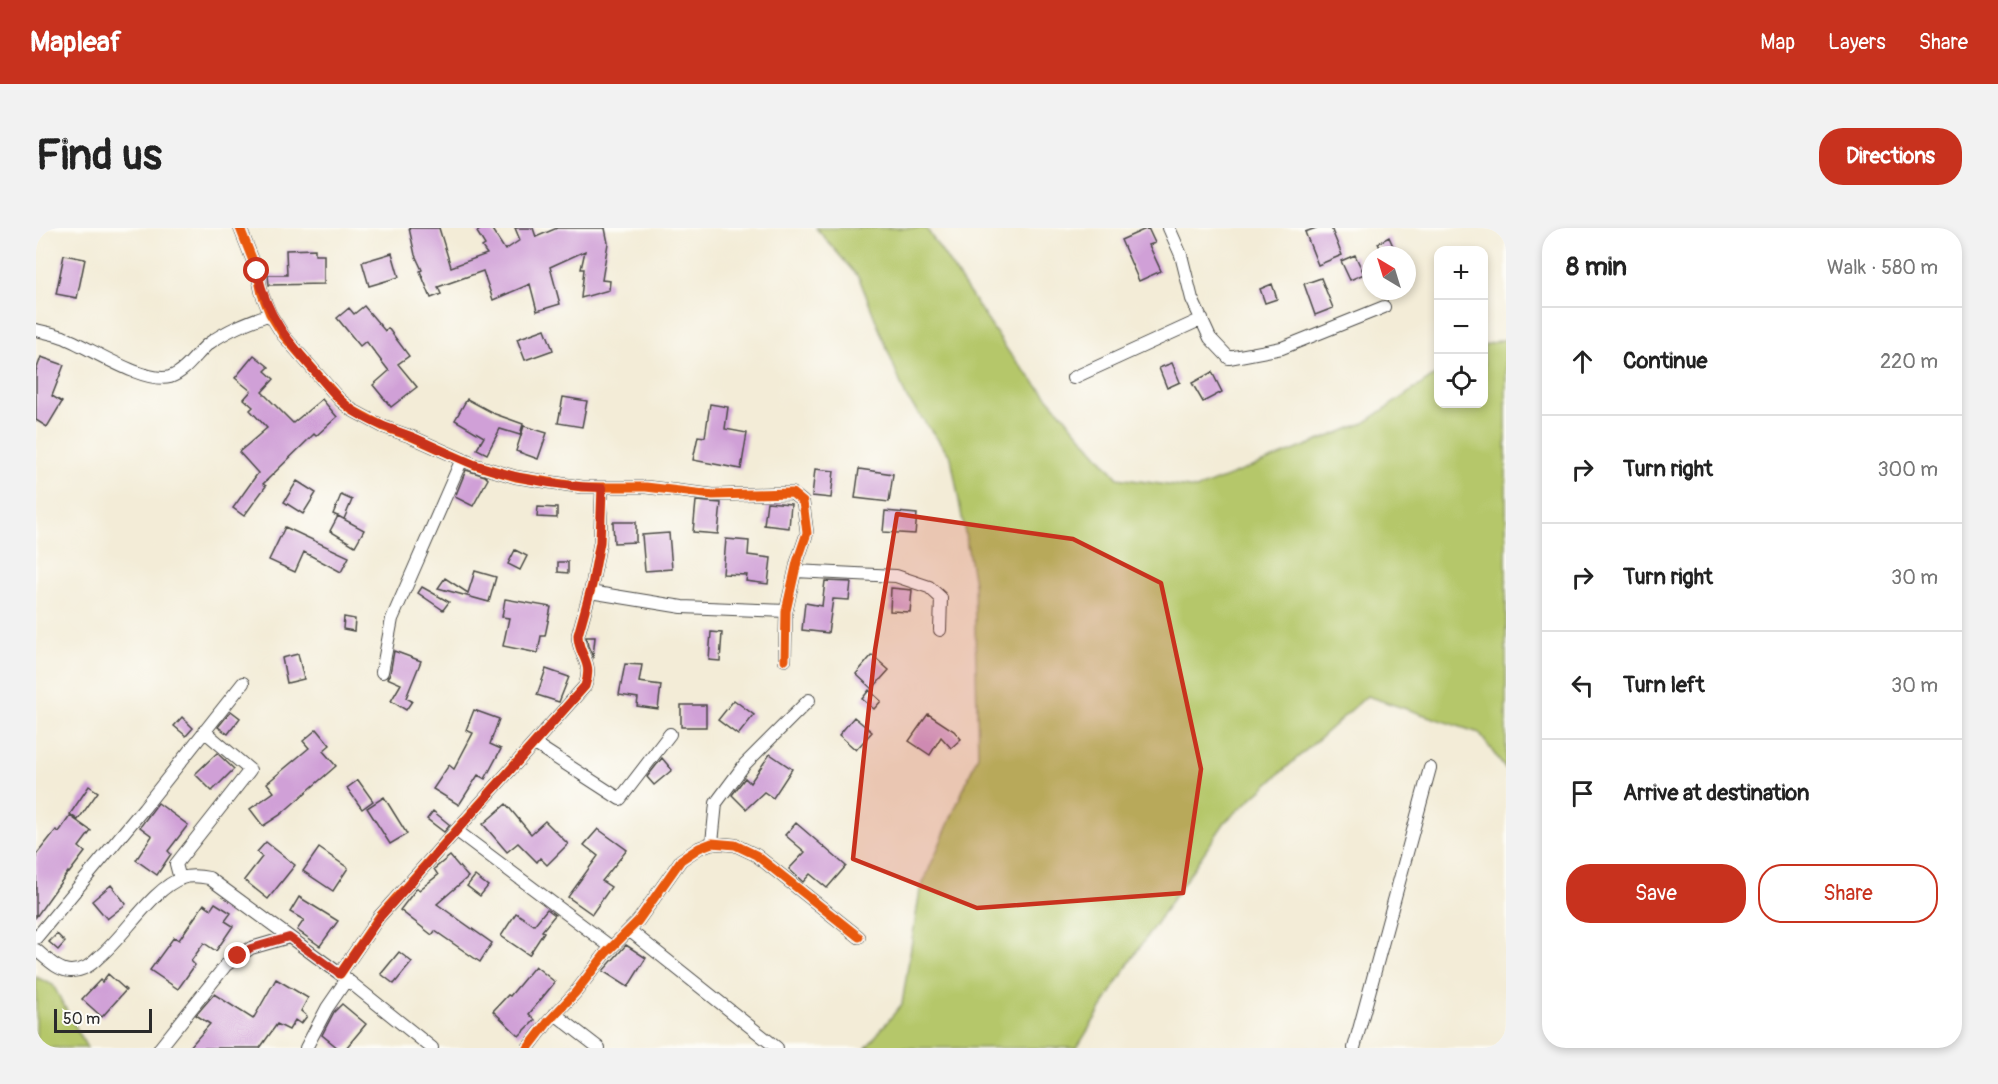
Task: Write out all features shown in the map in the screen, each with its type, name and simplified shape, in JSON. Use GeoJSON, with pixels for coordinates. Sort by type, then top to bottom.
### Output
{"type":"FeatureCollection","features":[{"type":"Feature","properties":{"kind":"street"},"geometry":{"type":"LineString","coordinates":[[240,228],[270,314],[290,342],[340,400],[352,410],[384,427],[462,459],[516,477],[582,487],[645,488],[713,495],[792,493],[803,502],[807,533],[786,611],[785,660]]}},
{"type":"Feature","properties":{"kind":"street"},"geometry":{"type":"LineString","coordinates":[[1169,228],[1181,255],[1192,299],[1210,338],[1229,358],[1282,348],[1384,307]]}},
{"type":"Feature","properties":{"kind":"street"},"geometry":{"type":"LineString","coordinates":[[36,330],[63,338],[154,378],[171,376],[183,369],[207,345],[229,330],[270,314]]}},
{"type":"Feature","properties":{"kind":"street"},"geometry":{"type":"LineString","coordinates":[[1073,378],[1202,319]]}},
{"type":"Feature","properties":{"kind":"street"},"geometry":{"type":"LineString","coordinates":[[382,672],[392,619],[462,459]]}},
{"type":"Feature","properties":{"kind":"street"},"geometry":{"type":"LineString","coordinates":[[306,1048],[343,976],[380,917],[585,686],[589,668],[578,642],[578,635],[600,542],[602,488]]}},
{"type":"Feature","properties":{"kind":"street"},"geometry":{"type":"LineString","coordinates":[[795,571],[896,576],[929,587],[941,598],[940,630]]}},
{"type":"Feature","properties":{"kind":"street"},"geometry":{"type":"LineString","coordinates":[[590,592],[681,607],[786,611]]}},
{"type":"Feature","properties":{"kind":"street"},"geometry":{"type":"LineString","coordinates":[[36,938],[144,808],[243,682]]}},
{"type":"Feature","properties":{"kind":"street"},"geometry":{"type":"LineString","coordinates":[[711,843],[716,803],[745,765],[809,700]]}},
{"type":"Feature","properties":{"kind":"street"},"geometry":{"type":"LineString","coordinates":[[180,879],[176,864],[250,770],[204,731]]}},
{"type":"Feature","properties":{"kind":"street"},"geometry":{"type":"LineString","coordinates":[[535,744],[620,799],[670,734]]}},
{"type":"Feature","properties":{"kind":"street"},"geometry":{"type":"LineString","coordinates":[[1354,1048],[1430,768]]}},
{"type":"Feature","properties":{"kind":"street"},"geometry":{"type":"LineString","coordinates":[[457,831],[612,947]]}},
{"type":"Feature","properties":{"kind":"street"},"geometry":{"type":"LineString","coordinates":[[528,1048],[612,947],[629,930],[681,860],[711,843],[735,845],[756,855],[859,937]]}},
{"type":"Feature","properties":{"kind":"street"},"geometry":{"type":"LineString","coordinates":[[36,950],[60,968],[70,971],[87,968],[110,948],[164,888],[180,879],[193,876],[209,878],[343,976],[432,1048]]}},
{"type":"Feature","properties":{"kind":"street"},"geometry":{"type":"LineString","coordinates":[[629,930],[777,1048]]}},
{"type":"Feature","properties":{"kind":"street"},"geometry":{"type":"LineString","coordinates":[[160,1048],[226,965],[251,948],[289,937]]}},
{"type":"Feature","properties":{"kind":"street"},"geometry":{"type":"LineString","coordinates":[[555,1014],[599,1048]]}},
{"type":"Feature","properties":{"kind":"street"},"geometry":{"type":"LineString","coordinates":[[410,1048],[418,1037]]}},
{"type":"Feature","properties":{"kind":"highlighted area"},"geometry":{"type":"Polygon","coordinates":[[[897,514],[1073,539],[1161,583],[1201,769],[1183,893],[977,908],[853,859],[875,650],[897,514]]]}},
{"type":"Feature","properties":{"kind":"green space"},"geometry":{"type":"Polygon","coordinates":[[[816,228],[926,228],[1010,354],[1118,478],[1196,489],[1364,423],[1434,376],[1434,408],[1488,408],[1488,344],[1506,339],[1506,770],[1479,733],[1367,696],[1225,822],[1131,960],[1077,1048],[866,1048],[902,1004],[920,890],[978,755],[974,583],[951,457],[906,397],[859,278],[816,228]]]}},
{"type":"Feature","properties":{"kind":"green space"},"geometry":{"type":"Polygon","coordinates":[[[36,977],[53,985],[87,1048],[36,1048],[36,977]]]}},
{"type":"Feature","properties":{"kind":"building"},"geometry":{"type":"Polygon","coordinates":[[[409,228],[439,228],[451,267],[487,254],[482,247],[485,245],[477,232],[483,228],[491,228],[505,250],[520,240],[515,228],[533,228],[536,237],[557,228],[605,228],[608,243],[602,280],[610,281],[609,290],[581,298],[584,269],[581,269],[585,251],[550,267],[560,304],[537,311],[530,284],[493,300],[483,271],[438,287],[441,294],[431,298],[420,271],[422,270],[415,255],[409,228]]]}},
{"type":"Feature","properties":{"kind":"building"},"geometry":{"type":"Polygon","coordinates":[[[1148,228],[1155,243],[1149,245],[1161,271],[1139,281],[1121,240],[1148,228]]]}},
{"type":"Feature","properties":{"kind":"building"},"geometry":{"type":"Polygon","coordinates":[[[1316,228],[1331,228],[1342,255],[1318,265],[1305,232],[1316,228]]]}},
{"type":"Feature","properties":{"kind":"building"},"geometry":{"type":"Polygon","coordinates":[[[1389,237],[1393,246],[1379,246],[1378,243],[1389,237]]]}},
{"type":"Feature","properties":{"kind":"building"},"geometry":{"type":"Polygon","coordinates":[[[315,249],[315,255],[324,255],[324,284],[269,285],[268,275],[287,275],[286,250],[315,249]]]}},
{"type":"Feature","properties":{"kind":"building"},"geometry":{"type":"Polygon","coordinates":[[[392,253],[399,277],[369,286],[362,262],[392,253]]]}},
{"type":"Feature","properties":{"kind":"building"},"geometry":{"type":"Polygon","coordinates":[[[64,255],[85,259],[77,298],[56,294],[64,255]]]}},
{"type":"Feature","properties":{"kind":"building"},"geometry":{"type":"Polygon","coordinates":[[[1355,255],[1362,275],[1350,280],[1341,261],[1355,255]]]}},
{"type":"Feature","properties":{"kind":"building"},"geometry":{"type":"Polygon","coordinates":[[[1321,278],[1333,308],[1315,315],[1304,284],[1321,278]]]}},
{"type":"Feature","properties":{"kind":"building"},"geometry":{"type":"Polygon","coordinates":[[[1272,284],[1277,299],[1265,303],[1260,289],[1272,284]]]}},
{"type":"Feature","properties":{"kind":"building"},"geometry":{"type":"Polygon","coordinates":[[[364,306],[385,331],[388,328],[409,356],[398,364],[417,387],[391,407],[373,385],[389,371],[366,341],[360,346],[337,318],[349,308],[354,314],[364,306]]]}},
{"type":"Feature","properties":{"kind":"building"},"geometry":{"type":"Polygon","coordinates":[[[545,329],[553,350],[525,360],[517,339],[545,329]]]}},
{"type":"Feature","properties":{"kind":"building"},"geometry":{"type":"Polygon","coordinates":[[[254,355],[269,367],[265,371],[274,379],[262,392],[293,423],[322,399],[337,417],[316,436],[314,434],[263,484],[266,486],[244,516],[233,508],[258,473],[239,452],[267,428],[250,410],[253,407],[244,399],[251,391],[235,378],[254,355]]]}},
{"type":"Feature","properties":{"kind":"building"},"geometry":{"type":"Polygon","coordinates":[[[41,357],[64,365],[52,396],[62,402],[47,427],[36,420],[36,371],[41,357]]]}},
{"type":"Feature","properties":{"kind":"building"},"geometry":{"type":"Polygon","coordinates":[[[1172,363],[1180,382],[1167,388],[1159,368],[1172,363]]]}},
{"type":"Feature","properties":{"kind":"building"},"geometry":{"type":"Polygon","coordinates":[[[1212,372],[1222,392],[1203,402],[1192,383],[1212,372]]]}},
{"type":"Feature","properties":{"kind":"building"},"geometry":{"type":"Polygon","coordinates":[[[563,397],[587,401],[582,427],[558,423],[563,397]]]}},
{"type":"Feature","properties":{"kind":"building"},"geometry":{"type":"Polygon","coordinates":[[[467,399],[495,414],[523,424],[520,435],[500,429],[487,454],[477,449],[484,437],[455,420],[467,399]]]}},
{"type":"Feature","properties":{"kind":"building"},"geometry":{"type":"Polygon","coordinates":[[[710,404],[728,407],[725,429],[747,433],[741,469],[693,460],[698,436],[705,437],[710,404]]]}},
{"type":"Feature","properties":{"kind":"building"},"geometry":{"type":"Polygon","coordinates":[[[524,426],[547,433],[538,459],[516,451],[524,426]]]}},
{"type":"Feature","properties":{"kind":"building"},"geometry":{"type":"Polygon","coordinates":[[[815,469],[834,471],[831,498],[812,496],[815,469]]]}},
{"type":"Feature","properties":{"kind":"building"},"geometry":{"type":"Polygon","coordinates":[[[859,469],[893,474],[889,502],[855,498],[859,469]]]}},
{"type":"Feature","properties":{"kind":"building"},"geometry":{"type":"Polygon","coordinates":[[[466,470],[488,479],[473,506],[455,497],[466,470]]]}},
{"type":"Feature","properties":{"kind":"building"},"geometry":{"type":"Polygon","coordinates":[[[297,481],[316,493],[303,514],[284,502],[297,481]]]}},
{"type":"Feature","properties":{"kind":"building"},"geometry":{"type":"Polygon","coordinates":[[[341,495],[352,500],[344,519],[333,514],[341,495]]]}},
{"type":"Feature","properties":{"kind":"building"},"geometry":{"type":"Polygon","coordinates":[[[696,501],[721,503],[718,534],[693,532],[696,501]]]}},
{"type":"Feature","properties":{"kind":"building"},"geometry":{"type":"Polygon","coordinates":[[[767,502],[791,504],[789,528],[764,525],[767,502]]]}},
{"type":"Feature","properties":{"kind":"building"},"geometry":{"type":"Polygon","coordinates":[[[538,507],[557,508],[557,518],[537,517],[538,507]]]}},
{"type":"Feature","properties":{"kind":"building"},"geometry":{"type":"Polygon","coordinates":[[[885,511],[917,514],[915,534],[883,532],[885,511]]]}},
{"type":"Feature","properties":{"kind":"building"},"geometry":{"type":"Polygon","coordinates":[[[338,516],[364,530],[355,546],[330,531],[338,516]]]}},
{"type":"Feature","properties":{"kind":"building"},"geometry":{"type":"Polygon","coordinates":[[[613,522],[636,522],[636,542],[614,543],[613,522]]]}},
{"type":"Feature","properties":{"kind":"building"},"geometry":{"type":"Polygon","coordinates":[[[285,527],[349,557],[341,572],[304,552],[295,572],[269,560],[285,527]]]}},
{"type":"Feature","properties":{"kind":"building"},"geometry":{"type":"Polygon","coordinates":[[[669,533],[672,569],[645,571],[642,535],[669,533]]]}},
{"type":"Feature","properties":{"kind":"building"},"geometry":{"type":"Polygon","coordinates":[[[726,539],[749,541],[748,555],[771,558],[768,584],[746,581],[747,575],[723,574],[726,539]]]}},
{"type":"Feature","properties":{"kind":"building"},"geometry":{"type":"Polygon","coordinates":[[[515,550],[527,556],[520,570],[508,564],[515,550]]]}},
{"type":"Feature","properties":{"kind":"building"},"geometry":{"type":"Polygon","coordinates":[[[558,562],[568,562],[568,573],[558,572],[558,562]]]}},
{"type":"Feature","properties":{"kind":"building"},"geometry":{"type":"Polygon","coordinates":[[[475,571],[496,577],[489,602],[438,588],[445,578],[468,593],[475,571]]]}},
{"type":"Feature","properties":{"kind":"building"},"geometry":{"type":"Polygon","coordinates":[[[825,581],[851,582],[849,600],[833,599],[828,633],[802,630],[805,603],[822,606],[825,581]]]}},
{"type":"Feature","properties":{"kind":"building"},"geometry":{"type":"Polygon","coordinates":[[[422,587],[449,602],[443,610],[418,593],[422,587]]]}},
{"type":"Feature","properties":{"kind":"building"},"geometry":{"type":"Polygon","coordinates":[[[891,588],[912,590],[910,612],[890,611],[891,588]]]}},
{"type":"Feature","properties":{"kind":"building"},"geometry":{"type":"Polygon","coordinates":[[[505,599],[551,607],[545,636],[541,636],[538,653],[503,646],[509,618],[502,617],[505,599]]]}},
{"type":"Feature","properties":{"kind":"building"},"geometry":{"type":"Polygon","coordinates":[[[344,617],[355,619],[354,631],[343,629],[344,617]]]}},
{"type":"Feature","properties":{"kind":"building"},"geometry":{"type":"Polygon","coordinates":[[[711,632],[722,633],[720,661],[709,660],[711,632]]]}},
{"type":"Feature","properties":{"kind":"building"},"geometry":{"type":"Polygon","coordinates":[[[586,637],[595,637],[593,657],[588,646],[586,637]]]}},
{"type":"Feature","properties":{"kind":"building"},"geometry":{"type":"Polygon","coordinates":[[[394,651],[421,661],[406,698],[412,701],[406,710],[391,701],[401,684],[387,678],[390,674],[394,651]]]}},
{"type":"Feature","properties":{"kind":"building"},"geometry":{"type":"Polygon","coordinates":[[[298,654],[304,679],[287,683],[282,658],[298,654]]]}},
{"type":"Feature","properties":{"kind":"building"},"geometry":{"type":"Polygon","coordinates":[[[872,655],[889,670],[872,689],[856,674],[872,655]]]}},
{"type":"Feature","properties":{"kind":"building"},"geometry":{"type":"Polygon","coordinates":[[[625,664],[642,665],[639,682],[661,685],[658,709],[637,706],[638,698],[619,695],[625,664]]]}},
{"type":"Feature","properties":{"kind":"building"},"geometry":{"type":"Polygon","coordinates":[[[546,669],[569,677],[559,702],[537,695],[546,669]]]}},
{"type":"Feature","properties":{"kind":"building"},"geometry":{"type":"Polygon","coordinates":[[[869,690],[881,701],[874,709],[862,699],[869,690]]]}},
{"type":"Feature","properties":{"kind":"building"},"geometry":{"type":"Polygon","coordinates":[[[734,700],[754,715],[738,735],[718,720],[734,700]]]}},
{"type":"Feature","properties":{"kind":"building"},"geometry":{"type":"Polygon","coordinates":[[[681,705],[706,705],[706,727],[681,727],[681,705]]]}},
{"type":"Feature","properties":{"kind":"building"},"geometry":{"type":"Polygon","coordinates":[[[474,710],[499,719],[490,744],[501,749],[485,779],[478,775],[459,805],[433,789],[449,765],[454,769],[473,733],[466,730],[474,710]]]}},
{"type":"Feature","properties":{"kind":"building"},"geometry":{"type":"Polygon","coordinates":[[[231,711],[240,718],[228,734],[218,727],[231,711]]]}},
{"type":"Feature","properties":{"kind":"building"},"geometry":{"type":"Polygon","coordinates":[[[928,714],[954,731],[961,739],[951,748],[941,737],[930,755],[909,741],[928,714]]]}},
{"type":"Feature","properties":{"kind":"building"},"geometry":{"type":"Polygon","coordinates":[[[182,717],[193,728],[186,736],[174,726],[182,717]]]}},
{"type":"Feature","properties":{"kind":"building"},"geometry":{"type":"Polygon","coordinates":[[[854,717],[872,732],[856,750],[839,735],[854,717]]]}},
{"type":"Feature","properties":{"kind":"building"},"geometry":{"type":"Polygon","coordinates":[[[317,729],[330,745],[323,751],[336,766],[280,815],[263,826],[250,809],[274,792],[267,783],[309,748],[303,741],[317,729]]]}},
{"type":"Feature","properties":{"kind":"building"},"geometry":{"type":"Polygon","coordinates":[[[217,753],[234,769],[212,791],[195,774],[217,753]]]}},
{"type":"Feature","properties":{"kind":"building"},"geometry":{"type":"Polygon","coordinates":[[[770,754],[792,769],[773,798],[764,792],[746,809],[732,795],[745,778],[750,783],[770,754]]]}},
{"type":"Feature","properties":{"kind":"building"},"geometry":{"type":"Polygon","coordinates":[[[662,758],[672,770],[654,785],[647,777],[662,758]]]}},
{"type":"Feature","properties":{"kind":"building"},"geometry":{"type":"Polygon","coordinates":[[[358,780],[373,801],[362,809],[347,788],[358,780]]]}},
{"type":"Feature","properties":{"kind":"building"},"geometry":{"type":"Polygon","coordinates":[[[89,786],[98,792],[78,820],[70,814],[89,786]]]}},
{"type":"Feature","properties":{"kind":"building"},"geometry":{"type":"Polygon","coordinates":[[[384,797],[407,834],[390,844],[367,808],[384,797]]]}},
{"type":"Feature","properties":{"kind":"building"},"geometry":{"type":"Polygon","coordinates":[[[158,803],[188,825],[168,851],[171,854],[157,875],[136,860],[152,836],[140,827],[158,803]]]}},
{"type":"Feature","properties":{"kind":"building"},"geometry":{"type":"Polygon","coordinates":[[[506,804],[531,834],[545,821],[568,844],[547,865],[540,858],[537,862],[518,843],[507,852],[483,824],[506,804]]]}},
{"type":"Feature","properties":{"kind":"building"},"geometry":{"type":"Polygon","coordinates":[[[433,811],[450,825],[444,832],[427,819],[433,811]]]}},
{"type":"Feature","properties":{"kind":"building"},"geometry":{"type":"Polygon","coordinates":[[[70,816],[91,831],[79,847],[85,852],[36,917],[36,855],[56,830],[59,832],[70,816]]]}},
{"type":"Feature","properties":{"kind":"building"},"geometry":{"type":"Polygon","coordinates":[[[796,823],[846,866],[827,888],[810,874],[803,882],[789,869],[805,852],[785,835],[796,823]]]}},
{"type":"Feature","properties":{"kind":"building"},"geometry":{"type":"Polygon","coordinates":[[[598,829],[627,850],[602,881],[611,887],[592,914],[568,897],[598,856],[584,845],[598,829]]]}},
{"type":"Feature","properties":{"kind":"building"},"geometry":{"type":"Polygon","coordinates":[[[266,842],[295,865],[268,899],[244,880],[262,857],[257,852],[266,842]]]}},
{"type":"Feature","properties":{"kind":"building"},"geometry":{"type":"Polygon","coordinates":[[[319,848],[348,868],[333,891],[303,871],[319,848]]]}},
{"type":"Feature","properties":{"kind":"building"},"geometry":{"type":"Polygon","coordinates":[[[450,856],[468,877],[437,904],[492,943],[480,962],[435,931],[432,935],[400,910],[417,888],[419,890],[438,875],[434,869],[450,856]]]}},
{"type":"Feature","properties":{"kind":"building"},"geometry":{"type":"Polygon","coordinates":[[[475,876],[488,886],[480,896],[467,886],[475,876]]]}},
{"type":"Feature","properties":{"kind":"building"},"geometry":{"type":"Polygon","coordinates":[[[111,885],[126,904],[107,919],[92,901],[111,885]]]}},
{"type":"Feature","properties":{"kind":"building"},"geometry":{"type":"Polygon","coordinates":[[[299,897],[338,921],[320,946],[297,930],[304,920],[290,912],[299,897]]]}},
{"type":"Feature","properties":{"kind":"building"},"geometry":{"type":"Polygon","coordinates":[[[215,903],[231,913],[225,921],[233,926],[216,951],[204,943],[191,961],[195,965],[178,989],[150,970],[174,937],[179,940],[204,904],[211,909],[215,903]]]}},
{"type":"Feature","properties":{"kind":"building"},"geometry":{"type":"Polygon","coordinates":[[[547,909],[555,915],[542,931],[544,932],[529,955],[501,936],[516,913],[534,925],[547,909]]]}},
{"type":"Feature","properties":{"kind":"building"},"geometry":{"type":"Polygon","coordinates":[[[57,934],[65,942],[58,950],[49,942],[57,934]]]}},
{"type":"Feature","properties":{"kind":"building"},"geometry":{"type":"Polygon","coordinates":[[[626,945],[646,958],[628,987],[603,971],[626,945]]]}},
{"type":"Feature","properties":{"kind":"building"},"geometry":{"type":"Polygon","coordinates":[[[399,952],[412,962],[394,984],[381,974],[399,952]]]}},
{"type":"Feature","properties":{"kind":"building"},"geometry":{"type":"Polygon","coordinates":[[[535,966],[555,982],[529,1014],[535,1020],[519,1036],[493,1011],[508,995],[510,996],[535,966]]]}},
{"type":"Feature","properties":{"kind":"building"},"geometry":{"type":"Polygon","coordinates":[[[108,974],[126,990],[102,1017],[82,999],[108,974]]]}},
{"type":"Feature","properties":{"kind":"building"},"geometry":{"type":"Polygon","coordinates":[[[276,979],[308,998],[301,1011],[307,1016],[301,1024],[295,1020],[289,1030],[277,1024],[260,1048],[189,1048],[210,1024],[196,1015],[214,994],[253,1019],[276,979]]]}},
{"type":"Feature","properties":{"kind":"building"},"geometry":{"type":"Polygon","coordinates":[[[342,1004],[366,1024],[346,1048],[338,1048],[322,1035],[334,1012],[342,1004]]]}},
{"type":"Feature","properties":{"kind":"cycle path"},"geometry":{"type":"LineString","coordinates":[[240,228],[257,271],[262,294],[270,314],[283,335],[340,400],[352,410],[384,427],[475,465],[516,477],[582,487],[646,487],[713,495],[792,493],[803,502],[807,533],[797,562],[786,611],[785,660]]}},
{"type":"Feature","properties":{"kind":"cycle path"},"geometry":{"type":"LineString","coordinates":[[340,974],[379,917],[585,686],[588,670],[580,649],[578,635],[592,585],[600,542],[602,488]]}},
{"type":"Feature","properties":{"kind":"cycle path"},"geometry":{"type":"LineString","coordinates":[[528,1048],[606,953],[638,921],[681,860],[699,848],[712,843],[735,845],[756,855],[859,937]]}},
{"type":"Feature","properties":{"kind":"route"},"geometry":{"type":"LineString","coordinates":[[238,956],[251,948],[289,937],[340,974],[380,917],[585,686],[589,668],[578,642],[578,635],[592,585],[600,542],[602,488],[516,477],[475,465],[384,427],[352,410],[340,400],[283,335],[270,314],[262,294],[257,271]]}}]}
